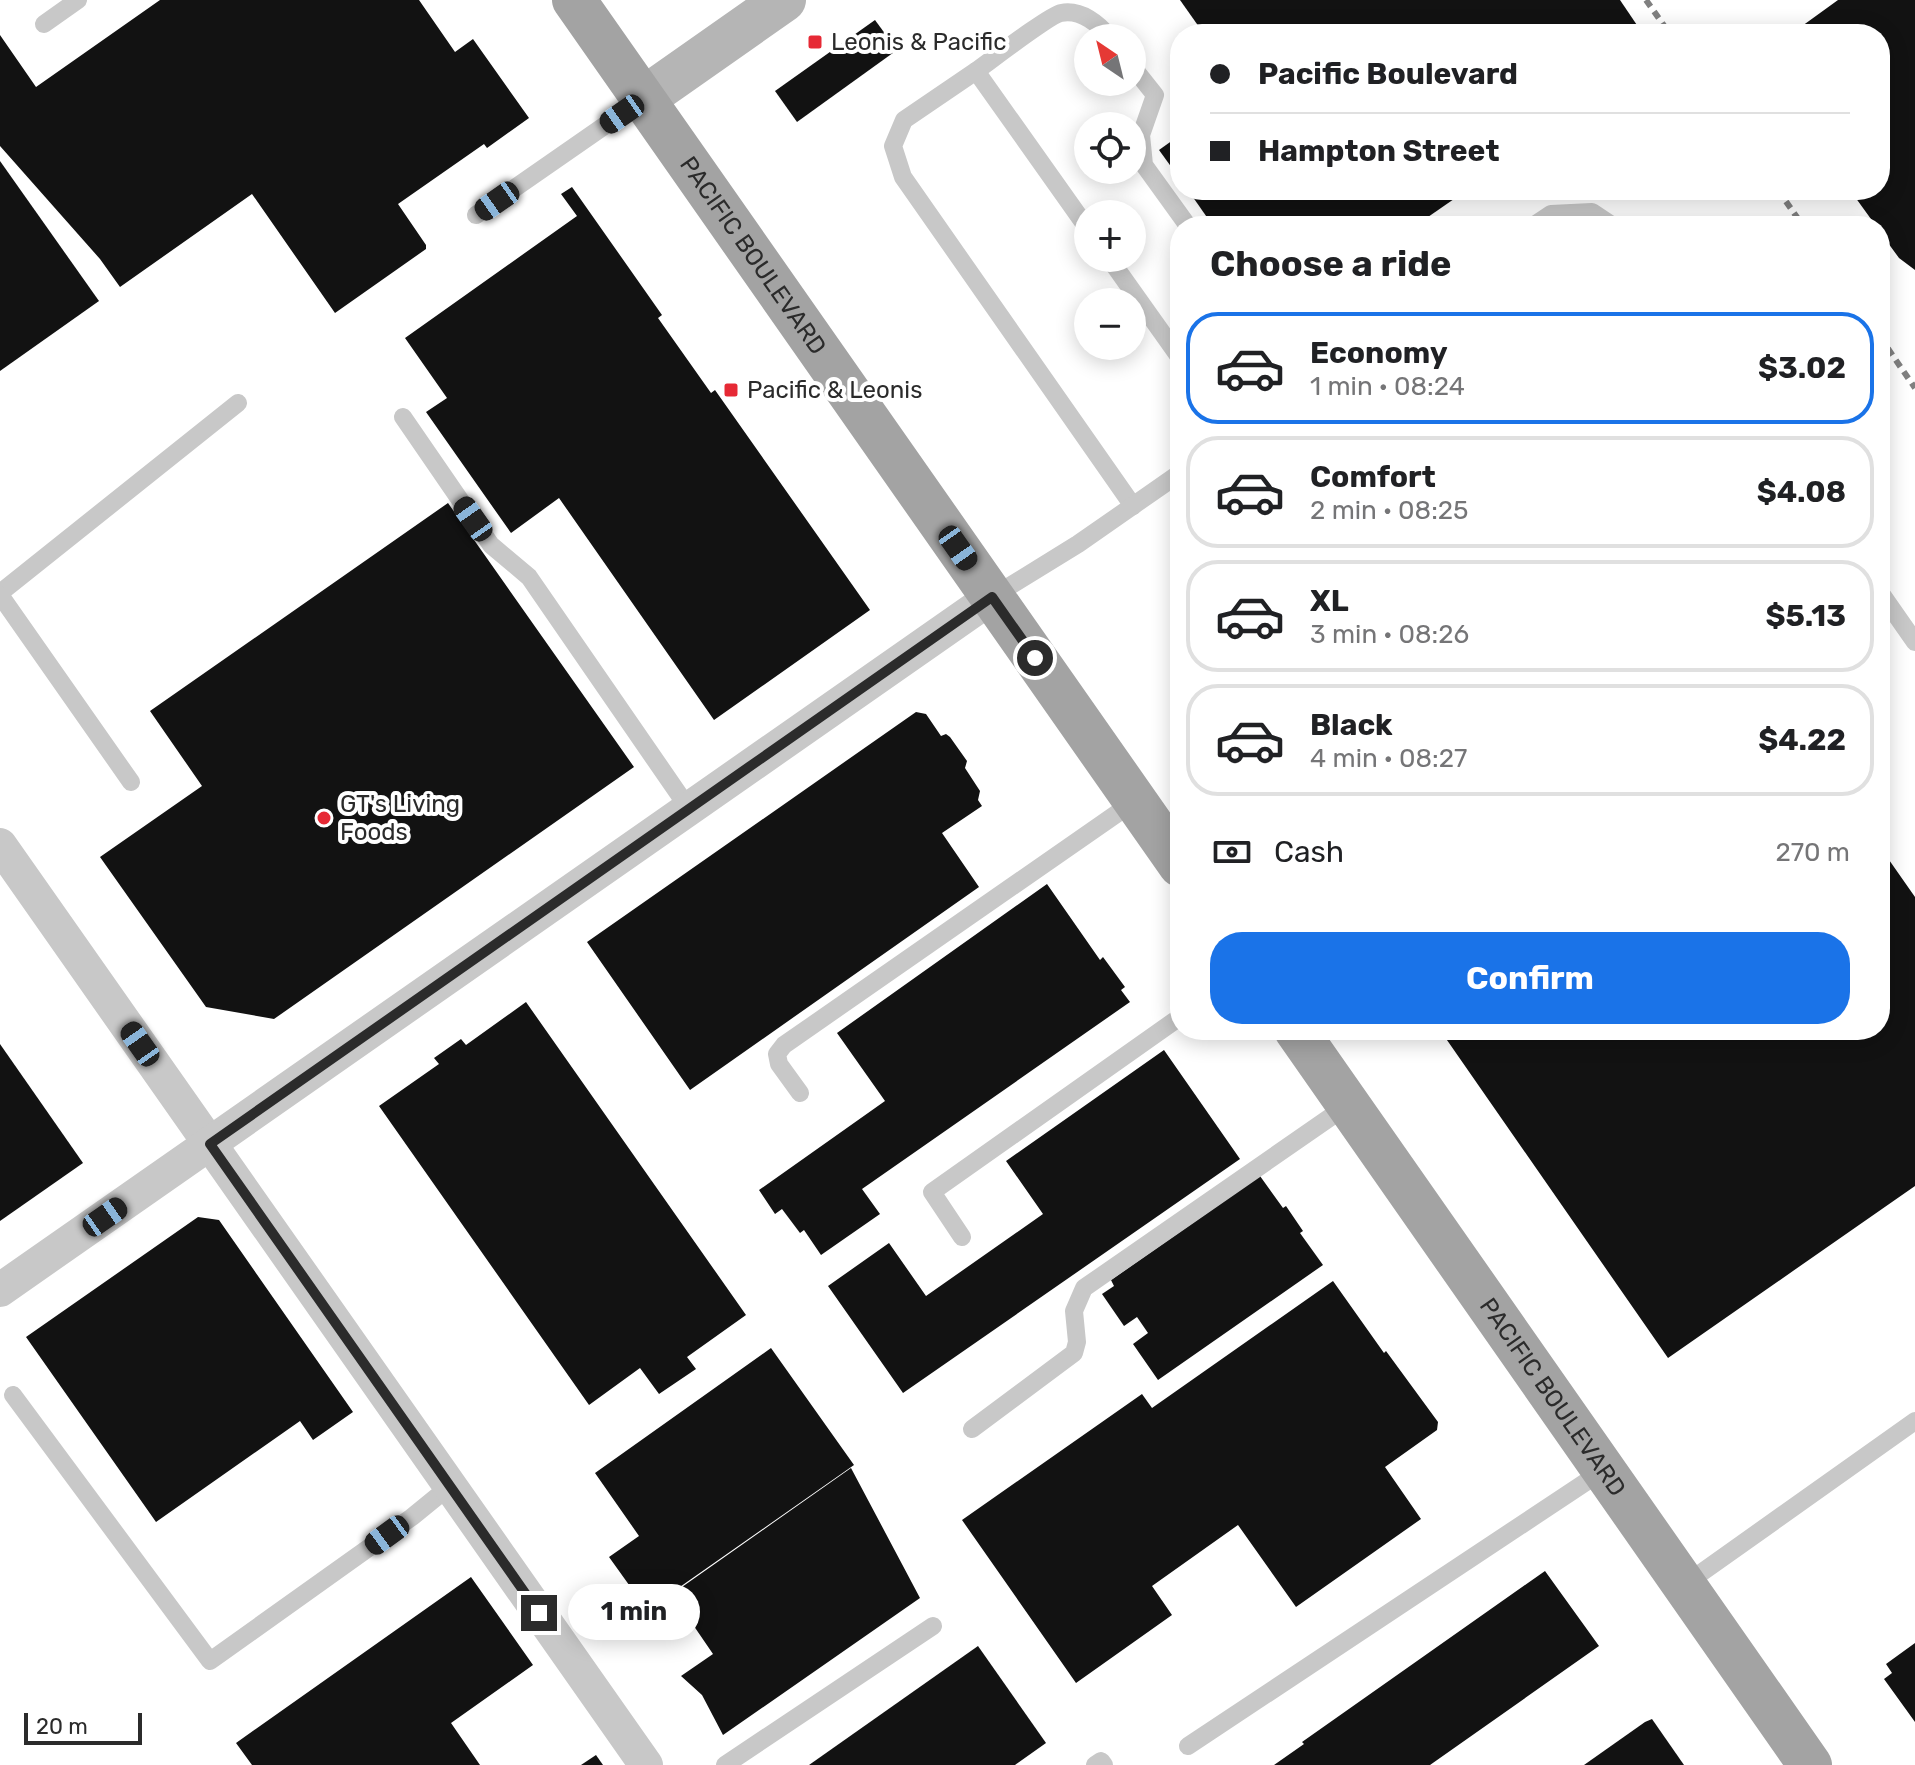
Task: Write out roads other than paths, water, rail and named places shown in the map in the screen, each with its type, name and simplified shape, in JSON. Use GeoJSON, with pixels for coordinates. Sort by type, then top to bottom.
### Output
{"type":"FeatureCollection","features":[{"type":"Feature","properties":{"kind":"main road","name":"PACIFIC BOULEVARD"},"geometry":{"type":"LineString","coordinates":[[574,0],[1170,851]]}},
{"type":"Feature","properties":{"kind":"main road"},"geometry":{"type":"LineString","coordinates":[[643,99],[784,0]]}},
{"type":"Feature","properties":{"kind":"main road","name":"PACIFIC BOULEVARD"},"geometry":{"type":"LineString","coordinates":[[1303,1040],[1810,1765]]}},
{"type":"Feature","properties":{"kind":"street"},"geometry":{"type":"LineString","coordinates":[[0,1290],[992,597]]}},
{"type":"Feature","properties":{"kind":"street"},"geometry":{"type":"LineString","coordinates":[[0,845],[646,1765]]}},
{"type":"Feature","properties":{"kind":"lane"},"geometry":{"type":"LineString","coordinates":[[44,24],[78,0]]}},
{"type":"Feature","properties":{"kind":"lane"},"geometry":{"type":"LineString","coordinates":[[1098,24],[1080,14],[1060,13],[904,120],[893,146],[903,177],[1133,506]]}},
{"type":"Feature","properties":{"kind":"lane"},"geometry":{"type":"LineString","coordinates":[[976,71],[1074,209]]}},
{"type":"Feature","properties":{"kind":"lane"},"geometry":{"type":"LineString","coordinates":[[1146,84],[1155,95],[1141,135],[1144,165],[1181,216]]}},
{"type":"Feature","properties":{"kind":"lane"},"geometry":{"type":"LineString","coordinates":[[476,215],[643,99]]}},
{"type":"Feature","properties":{"kind":"lane"},"geometry":{"type":"LineString","coordinates":[[1548,216],[1592,212],[1598,216]]}},
{"type":"Feature","properties":{"kind":"lane"},"geometry":{"type":"LineString","coordinates":[[1119,272],[1170,344]]}},
{"type":"Feature","properties":{"kind":"lane"},"geometry":{"type":"LineString","coordinates":[[131,782],[0,594],[238,403]]}},
{"type":"Feature","properties":{"kind":"lane"},"geometry":{"type":"LineString","coordinates":[[403,417],[491,545],[529,577],[689,809]]}},
{"type":"Feature","properties":{"kind":"lane"},"geometry":{"type":"LineString","coordinates":[[992,597],[1078,544],[1170,480]]}},
{"type":"Feature","properties":{"kind":"lane"},"geometry":{"type":"LineString","coordinates":[[1890,606],[1915,642]]}},
{"type":"Feature","properties":{"kind":"lane"},"geometry":{"type":"LineString","coordinates":[[800,1093],[779,1064],[777,1054],[784,1045],[1135,801]]}},
{"type":"Feature","properties":{"kind":"lane"},"geometry":{"type":"LineString","coordinates":[[962,1237],[932,1192],[1170,1024]]}},
{"type":"Feature","properties":{"kind":"lane"},"geometry":{"type":"LineString","coordinates":[[972,1429],[1074,1353],[1077,1342],[1074,1311],[1084,1288],[1348,1105]]}},
{"type":"Feature","properties":{"kind":"lane"},"geometry":{"type":"LineString","coordinates":[[13,1395],[210,1661],[412,1517],[450,1486]]}},
{"type":"Feature","properties":{"kind":"lane"},"geometry":{"type":"LineString","coordinates":[[1684,1585],[1915,1421]]}},
{"type":"Feature","properties":{"kind":"lane"},"geometry":{"type":"LineString","coordinates":[[1188,1746],[1604,1470]]}},
{"type":"Feature","properties":{"kind":"lane"},"geometry":{"type":"LineString","coordinates":[[725,1765],[933,1626]]}},
{"type":"Feature","properties":{"kind":"lane"},"geometry":{"type":"LineString","coordinates":[[1095,1765],[1101,1761],[1104,1765]]}},
{"type":"Feature","properties":{"kind":"railway"},"geometry":{"type":"LineString","coordinates":[[1646,0],[1663,24]]}},
{"type":"Feature","properties":{"kind":"railway"},"geometry":{"type":"LineString","coordinates":[[1785,200],[1796,216]]}},
{"type":"Feature","properties":{"kind":"railway"},"geometry":{"type":"LineString","coordinates":[[1890,352],[1915,388]]}},
{"type":"Feature","properties":{"kind":"place","name":"Leonis & Pacific"},"geometry":{"type":"Point","coordinates":[815,42]}},
{"type":"Feature","properties":{"kind":"place","name":"Pacific & Leonis"},"geometry":{"type":"Point","coordinates":[731,390]}},
{"type":"Feature","properties":{"kind":"place","name":"GT's Living Foods"},"geometry":{"type":"Point","coordinates":[324,818]}}]}
